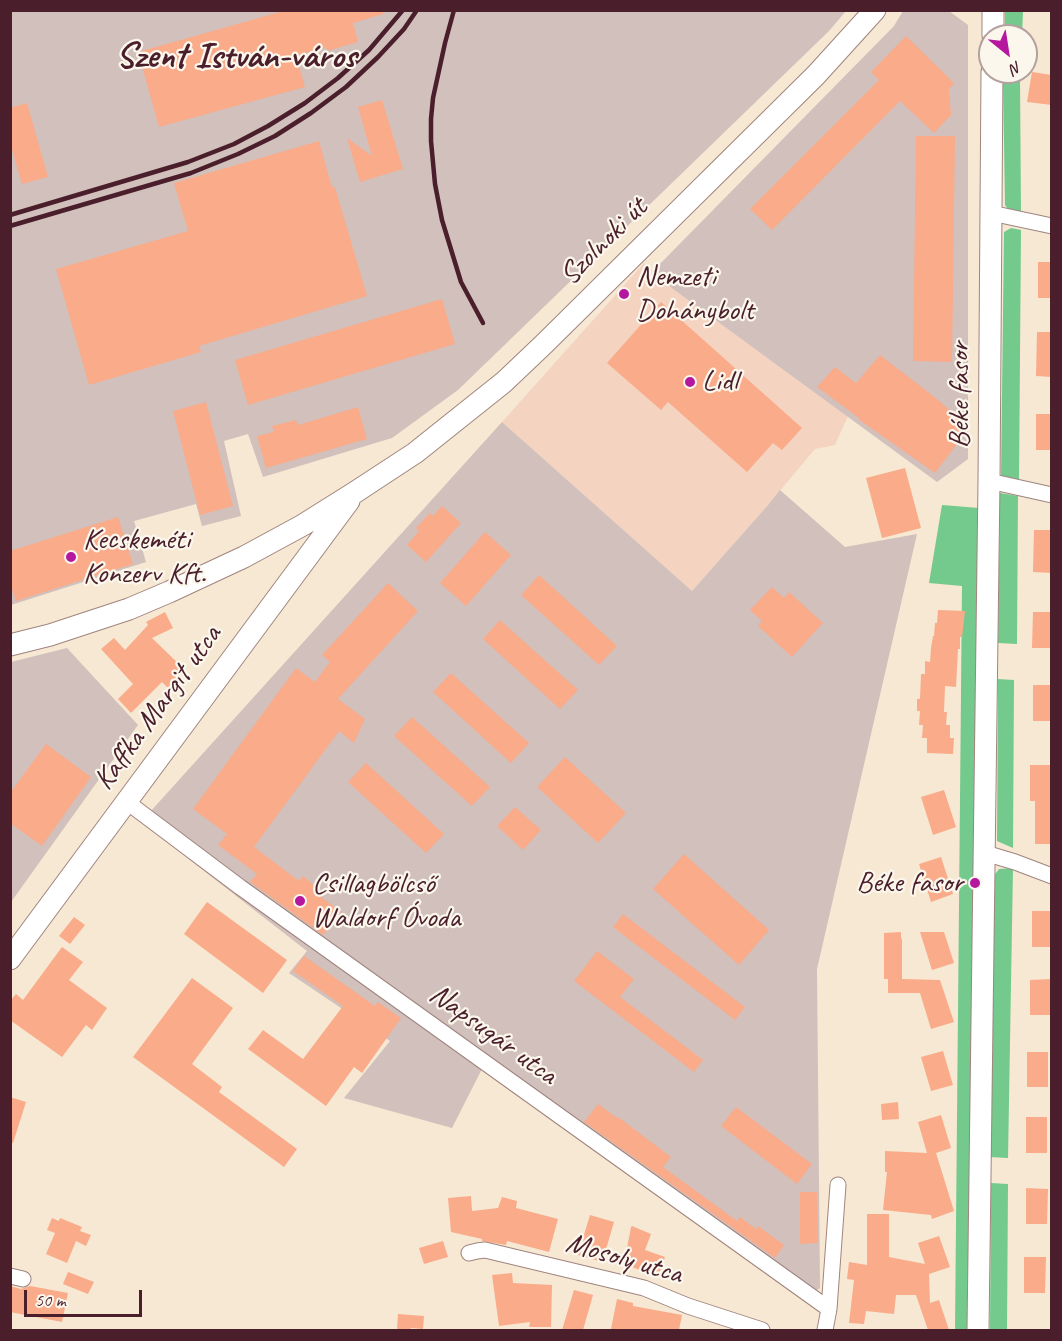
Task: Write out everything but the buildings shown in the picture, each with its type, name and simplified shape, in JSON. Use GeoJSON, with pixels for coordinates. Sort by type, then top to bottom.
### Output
{"type":"FeatureCollection","features":[{"type":"Feature","properties":{"kind":"street","name":"Szolnoki út"},"geometry":{"type":"LineString","coordinates":[[10,645],[91,622],[169,592],[244,557],[303,525],[414,453],[512,374],[816,75],[875,10]]}},
{"type":"Feature","properties":{"kind":"street","name":"Béke fasor"},"geometry":{"type":"LineString","coordinates":[[978,1330],[993,84]]}},
{"type":"Feature","properties":{"kind":"street"},"geometry":{"type":"LineString","coordinates":[[991,213],[1052,226]]}},
{"type":"Feature","properties":{"kind":"street"},"geometry":{"type":"LineString","coordinates":[[989,481],[1052,495]]}},
{"type":"Feature","properties":{"kind":"street","name":"Kaffka Margit utca"},"geometry":{"type":"LineString","coordinates":[[10,959],[354,493]]}},
{"type":"Feature","properties":{"kind":"street","name":"Napsugár utca"},"geometry":{"type":"LineString","coordinates":[[127,802],[240,887],[829,1309]]}},
{"type":"Feature","properties":{"kind":"street"},"geometry":{"type":"LineString","coordinates":[[985,853],[1052,876]]}},
{"type":"Feature","properties":{"kind":"street"},"geometry":{"type":"LineString","coordinates":[[825,1330],[829,1309],[838,1185]]}},
{"type":"Feature","properties":{"kind":"street","name":"Mosoly utca"},"geometry":{"type":"LineString","coordinates":[[469,1253],[485,1250],[644,1288],[688,1306],[762,1330]]}},
{"type":"Feature","properties":{"kind":"shaded area"},"geometry":{"type":"Polygon","coordinates":[[[10,11],[846,11],[829,31],[458,390],[392,438],[263,477],[248,434],[224,441],[241,516],[202,526],[196,504],[134,521],[146,562],[11,605],[10,11]]]}},
{"type":"Feature","properties":{"kind":"shaded area"},"geometry":{"type":"Polygon","coordinates":[[[903,11],[949,11],[968,25],[968,459],[937,482],[673,289],[653,271],[894,26],[903,11]]]}},
{"type":"Feature","properties":{"kind":"shaded area"},"geometry":{"type":"Polygon","coordinates":[[[644,263],[673,289],[848,416],[835,445],[815,449],[692,591],[502,422],[644,263]]]}},
{"type":"Feature","properties":{"kind":"shaded area"},"geometry":{"type":"Polygon","coordinates":[[[502,422],[692,591],[780,490],[845,547],[917,534],[817,969],[820,1288],[808,1296],[487,1059],[452,1128],[344,1098],[390,1041],[289,973],[307,951],[141,822],[502,422]]]}},
{"type":"Feature","properties":{"kind":"shaded area"},"geometry":{"type":"Polygon","coordinates":[[[67,648],[138,725],[11,902],[11,662],[67,648]]]}},
{"type":"Feature","properties":{"kind":"green space"},"geometry":{"type":"Polygon","coordinates":[[[1005,11],[1023,11],[1022,24],[1005,24],[1005,11]]]}},
{"type":"Feature","properties":{"kind":"green space"},"geometry":{"type":"Polygon","coordinates":[[[1003,84],[1020,84],[1021,214],[1010,212],[1005,205],[1003,84]]]}},
{"type":"Feature","properties":{"kind":"green space"},"geometry":{"type":"Polygon","coordinates":[[[1011,228],[1021,230],[1019,480],[1005,479],[1001,475],[1004,232],[1011,228]]]}},
{"type":"Feature","properties":{"kind":"green space"},"geometry":{"type":"Polygon","coordinates":[[[1000,493],[1018,496],[1017,644],[998,643],[1000,493]]]}},
{"type":"Feature","properties":{"kind":"green space"},"geometry":{"type":"Polygon","coordinates":[[[942,505],[979,508],[967,1330],[955,1330],[962,586],[929,583],[942,505]]]}},
{"type":"Feature","properties":{"kind":"green space"},"geometry":{"type":"Polygon","coordinates":[[[998,679],[1014,680],[1013,848],[997,841],[998,679]]]}},
{"type":"Feature","properties":{"kind":"green space"},"geometry":{"type":"Polygon","coordinates":[[[1013,868],[1008,1158],[989,1157],[993,877],[999,869],[1013,868]]]}},
{"type":"Feature","properties":{"kind":"green space"},"geometry":{"type":"Polygon","coordinates":[[[991,1183],[1008,1184],[1007,1330],[990,1330],[991,1183]]]}},
{"type":"Feature","properties":{"kind":"railway"},"geometry":{"type":"LineString","coordinates":[[10,215],[188,162],[234,144],[305,103],[338,78],[369,50],[403,10]]}},
{"type":"Feature","properties":{"kind":"railway"},"geometry":{"type":"LineString","coordinates":[[10,226],[191,173],[275,136],[346,87],[404,29],[417,10]]}},
{"type":"Feature","properties":{"kind":"railway"},"geometry":{"type":"LineString","coordinates":[[454,10],[433,98],[431,141],[435,184],[442,220],[461,282],[483,323]]}},
{"type":"Feature","properties":{"kind":"place","name":"Nemzeti Dohánybolt"},"geometry":{"type":"Point","coordinates":[624,294]}},
{"type":"Feature","properties":{"kind":"place","name":"Lidl"},"geometry":{"type":"Point","coordinates":[690,382]}},
{"type":"Feature","properties":{"kind":"place","name":"Kecskeméti Konzerv Kft."},"geometry":{"type":"Point","coordinates":[71,557]}},
{"type":"Feature","properties":{"kind":"place","name":"Béke fasor"},"geometry":{"type":"Point","coordinates":[975,883]}},
{"type":"Feature","properties":{"kind":"place","name":"Csillagbölcső Waldorf Óvoda"},"geometry":{"type":"Point","coordinates":[300,901]}},
{"type":"Feature","properties":{"kind":"district","name":"Szent István-város"},"geometry":{"type":"Point","coordinates":[236,58]}}]}
